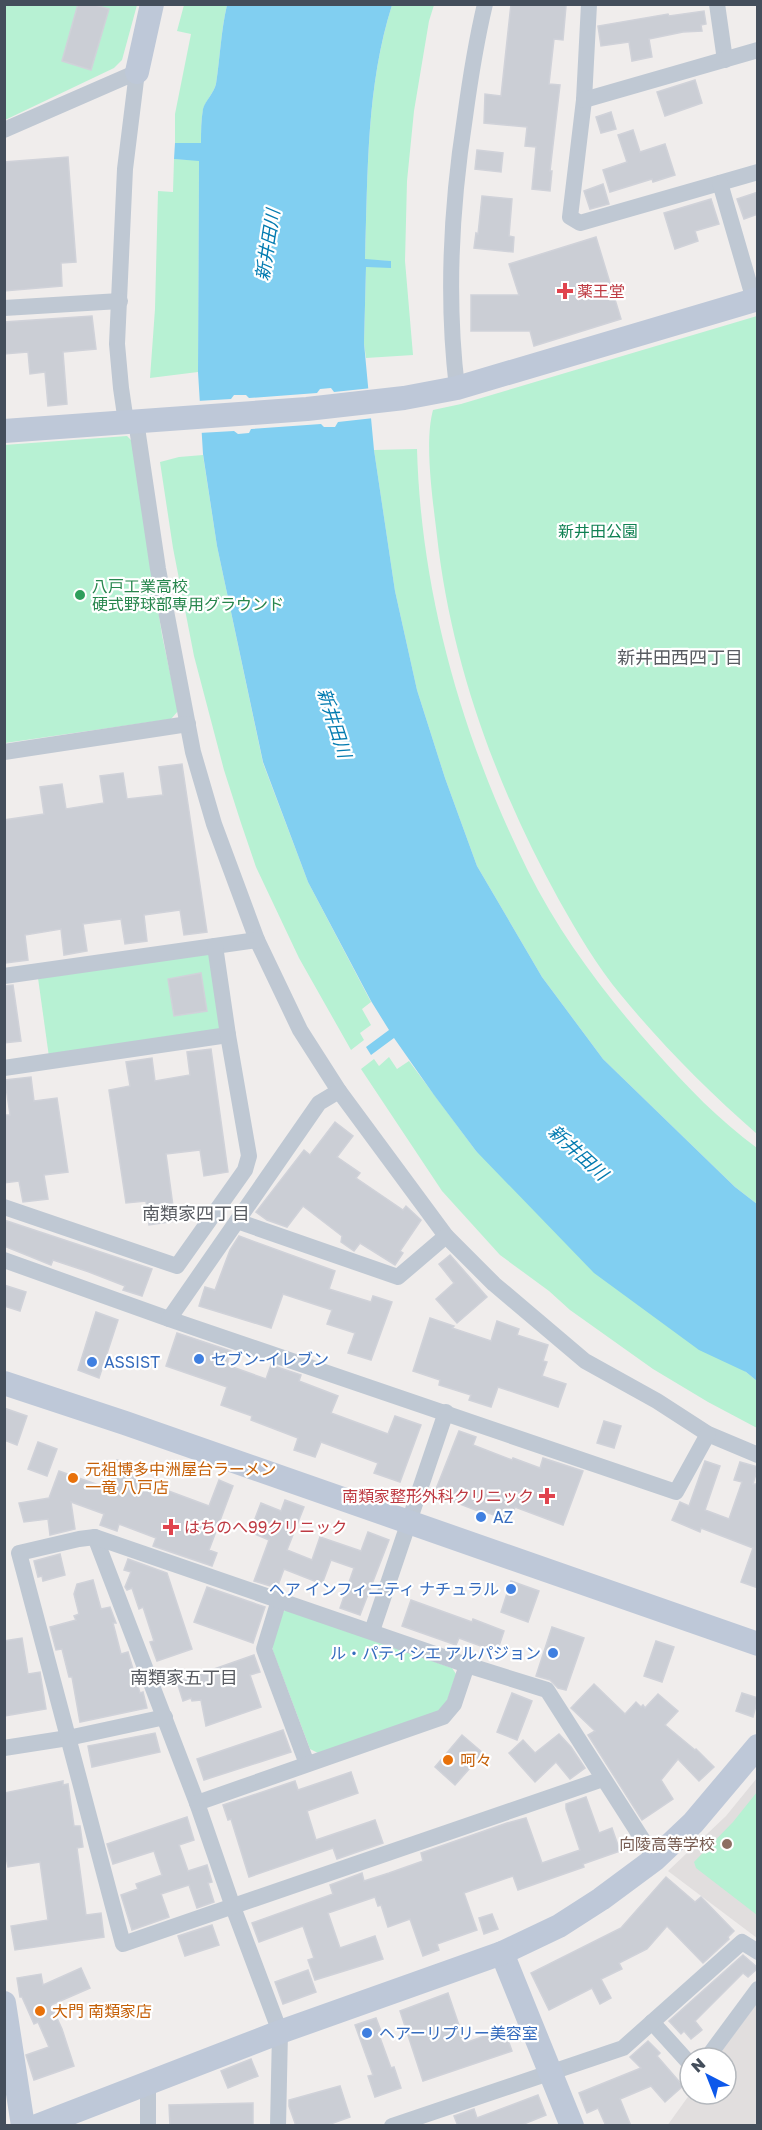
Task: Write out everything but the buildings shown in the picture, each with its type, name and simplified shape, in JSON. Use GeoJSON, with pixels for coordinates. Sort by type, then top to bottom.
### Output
{"type":"FeatureCollection","features":[{"type":"Feature","properties":{"kind":"street"},"geometry":{"type":"LineString","coordinates":[[152,4],[137,72],[124,169],[117,344],[121,388],[131,422],[193,752],[214,824],[257,940],[300,1030],[339,1091],[446,1236],[494,1284],[585,1361],[657,1401],[708,1434],[758,1455]]}},
{"type":"Feature","properties":{"kind":"street"},"geometry":{"type":"LineString","coordinates":[[458,388],[452,346],[450,256],[458,165],[479,28],[485,4]]}},
{"type":"Feature","properties":{"kind":"street"},"geometry":{"type":"LineString","coordinates":[[590,4],[584,100],[570,217],[580,223],[758,172]]}},
{"type":"Feature","properties":{"kind":"street"},"geometry":{"type":"LineString","coordinates":[[717,4],[725,60]]}},
{"type":"Feature","properties":{"kind":"street"},"geometry":{"type":"LineString","coordinates":[[584,100],[758,50]]}},
{"type":"Feature","properties":{"kind":"street"},"geometry":{"type":"LineString","coordinates":[[4,130],[137,72]]}},
{"type":"Feature","properties":{"kind":"street"},"geometry":{"type":"LineString","coordinates":[[4,430],[307,409],[404,398],[458,388],[756,300],[720,183]]}},
{"type":"Feature","properties":{"kind":"street"},"geometry":{"type":"LineString","coordinates":[[4,308],[120,300]]}},
{"type":"Feature","properties":{"kind":"street"},"geometry":{"type":"LineString","coordinates":[[4,752],[188,724]]}},
{"type":"Feature","properties":{"kind":"street"},"geometry":{"type":"LineString","coordinates":[[4,976],[257,940]]}},
{"type":"Feature","properties":{"kind":"street"},"geometry":{"type":"LineString","coordinates":[[4,1207],[177,1266],[245,1170],[249,1156],[215,946]]}},
{"type":"Feature","properties":{"kind":"street"},"geometry":{"type":"LineString","coordinates":[[4,1068],[228,1035]]}},
{"type":"Feature","properties":{"kind":"street"},"geometry":{"type":"LineString","coordinates":[[169,1319],[319,1103],[339,1091]]}},
{"type":"Feature","properties":{"kind":"street"},"geometry":{"type":"LineString","coordinates":[[237,1221],[398,1277],[446,1236]]}},
{"type":"Feature","properties":{"kind":"street"},"geometry":{"type":"LineString","coordinates":[[4,1260],[169,1319],[676,1492],[708,1434]]}},
{"type":"Feature","properties":{"kind":"street"},"geometry":{"type":"LineString","coordinates":[[4,1383],[758,1644]]}},
{"type":"Feature","properties":{"kind":"street"},"geometry":{"type":"LineString","coordinates":[[372,1632],[446,1412]]}},
{"type":"Feature","properties":{"kind":"street"},"geometry":{"type":"LineString","coordinates":[[95,1537],[198,1803],[233,1908],[280,2032],[278,2126]]}},
{"type":"Feature","properties":{"kind":"street"},"geometry":{"type":"LineString","coordinates":[[603,1779],[123,1944],[19,1553],[95,1537],[467,1665],[548,1690],[655,1859]]}},
{"type":"Feature","properties":{"kind":"street"},"geometry":{"type":"LineString","coordinates":[[279,1600],[264,1648],[307,1764]]}},
{"type":"Feature","properties":{"kind":"street"},"geometry":{"type":"LineString","coordinates":[[198,1803],[444,1717],[454,1704],[467,1665]]}},
{"type":"Feature","properties":{"kind":"street"},"geometry":{"type":"LineString","coordinates":[[4,1748],[68,1738],[165,1717]]}},
{"type":"Feature","properties":{"kind":"street"},"geometry":{"type":"LineString","coordinates":[[37,2126],[280,2032],[502,1953],[567,1921],[655,1859],[693,1823],[758,1746]]}},
{"type":"Feature","properties":{"kind":"street"},"geometry":{"type":"LineString","coordinates":[[392,2126],[436,2119],[549,2072],[623,2048],[742,1942],[758,1952]]}},
{"type":"Feature","properties":{"kind":"street"},"geometry":{"type":"LineString","coordinates":[[502,1953],[572,2126]]}},
{"type":"Feature","properties":{"kind":"street"},"geometry":{"type":"LineString","coordinates":[[716,2046],[758,1989]]}},
{"type":"Feature","properties":{"kind":"street"},"geometry":{"type":"LineString","coordinates":[[4,2003],[23,2126]]}},
{"type":"Feature","properties":{"kind":"street"},"geometry":{"type":"LineString","coordinates":[[652,2022],[678,2051]]}},
{"type":"Feature","properties":{"kind":"street"},"geometry":{"type":"LineString","coordinates":[[148,2083],[148,2126]]}},
{"type":"Feature","properties":{"kind":"shaded area","name":"向陵高等学校"},"geometry":{"type":"Polygon","coordinates":[[[757,1778],[757,1938],[668,1871],[726,1816],[757,1778]]]}},
{"type":"Feature","properties":{"kind":"shaded area"},"geometry":{"type":"Polygon","coordinates":[[[757,2003],[757,2125],[667,2126],[681,2106],[738,2106],[738,2046],[726,2046],[757,2003]]]}},
{"type":"Feature","properties":{"kind":"green space"},"geometry":{"type":"Polygon","coordinates":[[[4,5],[137,5],[122,60],[114,68],[5,120],[4,5]]]}},
{"type":"Feature","properties":{"kind":"green space"},"geometry":{"type":"Polygon","coordinates":[[[184,5],[227,5],[216,84],[203,110],[201,143],[175,143],[175,114],[191,34],[177,31],[184,5]]]}},
{"type":"Feature","properties":{"kind":"green space"},"geometry":{"type":"Polygon","coordinates":[[[392,5],[434,5],[429,21],[414,111],[407,181],[405,261],[413,355],[366,358],[364,343],[366,267],[391,267],[390,261],[365,260],[368,163],[373,99],[383,36],[392,5]]]}},
{"type":"Feature","properties":{"kind":"green space"},"geometry":{"type":"Polygon","coordinates":[[[174,159],[199,160],[198,372],[150,378],[155,309],[158,191],[173,192],[174,159]]]}},
{"type":"Feature","properties":{"kind":"green space","name":"新井田公園"},"geometry":{"type":"Polygon","coordinates":[[[758,316],[757,1134],[686,1067],[621,995],[580,936],[559,900],[516,814],[480,724],[453,631],[433,506],[429,439],[433,410],[461,404],[758,316]]]}},
{"type":"Feature","properties":{"kind":"green space","name":"八戸工業高校 硬式野球部専用グラウンド"},"geometry":{"type":"Polygon","coordinates":[[[127,436],[132,441],[162,635],[178,711],[171,719],[5,743],[4,445],[127,436]]]}},
{"type":"Feature","properties":{"kind":"green space"},"geometry":{"type":"Polygon","coordinates":[[[417,449],[420,504],[437,612],[465,718],[505,821],[541,895],[586,966],[668,1065],[717,1115],[757,1148],[757,1204],[735,1187],[603,1059],[542,977],[477,866],[445,778],[417,690],[395,591],[374,450],[417,449]]]}},
{"type":"Feature","properties":{"kind":"green space"},"geometry":{"type":"Polygon","coordinates":[[[203,455],[217,546],[263,763],[308,882],[371,1002],[362,1009],[371,1025],[360,1033],[364,1040],[351,1050],[299,958],[256,867],[224,770],[194,656],[173,548],[160,462],[179,457],[203,455]]]}},
{"type":"Feature","properties":{"kind":"green space"},"geometry":{"type":"Polygon","coordinates":[[[210,951],[223,1031],[49,1057],[38,978],[210,951]]]}},
{"type":"Feature","properties":{"kind":"green space"},"geometry":{"type":"Polygon","coordinates":[[[389,1057],[397,1069],[409,1061],[476,1151],[757,1381],[757,1428],[653,1369],[570,1310],[549,1291],[500,1255],[442,1191],[361,1069],[374,1059],[379,1066],[389,1057]]]}},
{"type":"Feature","properties":{"kind":"green space"},"geometry":{"type":"Polygon","coordinates":[[[287,1610],[452,1668],[456,1674],[446,1704],[438,1712],[318,1753],[310,1749],[271,1641],[280,1613],[287,1610]]]}},
{"type":"Feature","properties":{"kind":"green space"},"geometry":{"type":"Polygon","coordinates":[[[757,1792],[757,1915],[696,1868],[694,1862],[733,1822],[757,1792]]]}},
{"type":"Feature","properties":{"kind":"water","name":"新井田川"},"geometry":{"type":"Polygon","coordinates":[[[227,5],[392,5],[383,36],[373,99],[365,259],[391,261],[391,268],[366,267],[364,343],[374,450],[395,591],[417,690],[445,778],[477,866],[542,977],[603,1059],[735,1187],[757,1204],[757,1381],[746,1372],[699,1350],[594,1273],[476,1151],[394,1038],[371,1055],[366,1047],[389,1030],[371,1001],[308,882],[263,762],[217,546],[203,454],[198,372],[199,161],[174,159],[175,143],[201,143],[203,109],[216,84],[227,5]]]}},
{"type":"Feature","properties":{"kind":"pier"},"geometry":{"type":"Polygon","coordinates":[[[331,388],[334,392],[372,388],[374,418],[338,422],[335,427],[324,427],[321,424],[251,429],[249,433],[238,434],[234,431],[199,433],[197,401],[231,399],[234,395],[246,395],[249,398],[317,393],[320,389],[331,388]]]}},
{"type":"Feature","properties":{"kind":"place","name":"薬王堂"},"geometry":{"type":"Point","coordinates":[565,291]}},
{"type":"Feature","properties":{"kind":"place","name":"八戸工業高校 硬式野球部専用グラウンド"},"geometry":{"type":"Point","coordinates":[80,595]}},
{"type":"Feature","properties":{"kind":"place","name":"セブン-イレブン"},"geometry":{"type":"Point","coordinates":[199,1359]}},
{"type":"Feature","properties":{"kind":"place","name":"ASSIST"},"geometry":{"type":"Point","coordinates":[92,1362]}},
{"type":"Feature","properties":{"kind":"place","name":"元祖博多中洲屋台ラーメン 一竜 八戸店"},"geometry":{"type":"Point","coordinates":[73,1478]}},
{"type":"Feature","properties":{"kind":"place","name":"南類家整形外科クリニック"},"geometry":{"type":"Point","coordinates":[547,1496]}},
{"type":"Feature","properties":{"kind":"place","name":"AZ"},"geometry":{"type":"Point","coordinates":[481,1517]}},
{"type":"Feature","properties":{"kind":"place","name":"はちのへ99クリニック"},"geometry":{"type":"Point","coordinates":[171,1527]}},
{"type":"Feature","properties":{"kind":"place","name":"ヘア インフィニティ ナチュラル"},"geometry":{"type":"Point","coordinates":[511,1589]}},
{"type":"Feature","properties":{"kind":"place","name":"ル・パティシエ アルパジョン"},"geometry":{"type":"Point","coordinates":[553,1653]}},
{"type":"Feature","properties":{"kind":"place","name":"呵々"},"geometry":{"type":"Point","coordinates":[448,1760]}},
{"type":"Feature","properties":{"kind":"place","name":"向陵高等学校"},"geometry":{"type":"Point","coordinates":[727,1844]}},
{"type":"Feature","properties":{"kind":"place","name":"大門 南類家店"},"geometry":{"type":"Point","coordinates":[40,2011]}},
{"type":"Feature","properties":{"kind":"place","name":"ヘアーリプリー美容室"},"geometry":{"type":"Point","coordinates":[367,2033]}},
{"type":"Feature","properties":{"kind":"district","name":"新井田西四丁目"},"geometry":{"type":"Point","coordinates":[680,658]}},
{"type":"Feature","properties":{"kind":"district","name":"南類家四丁目"},"geometry":{"type":"Point","coordinates":[196,1214]}},
{"type":"Feature","properties":{"kind":"district","name":"南類家五丁目"},"geometry":{"type":"Point","coordinates":[184,1678]}}]}
